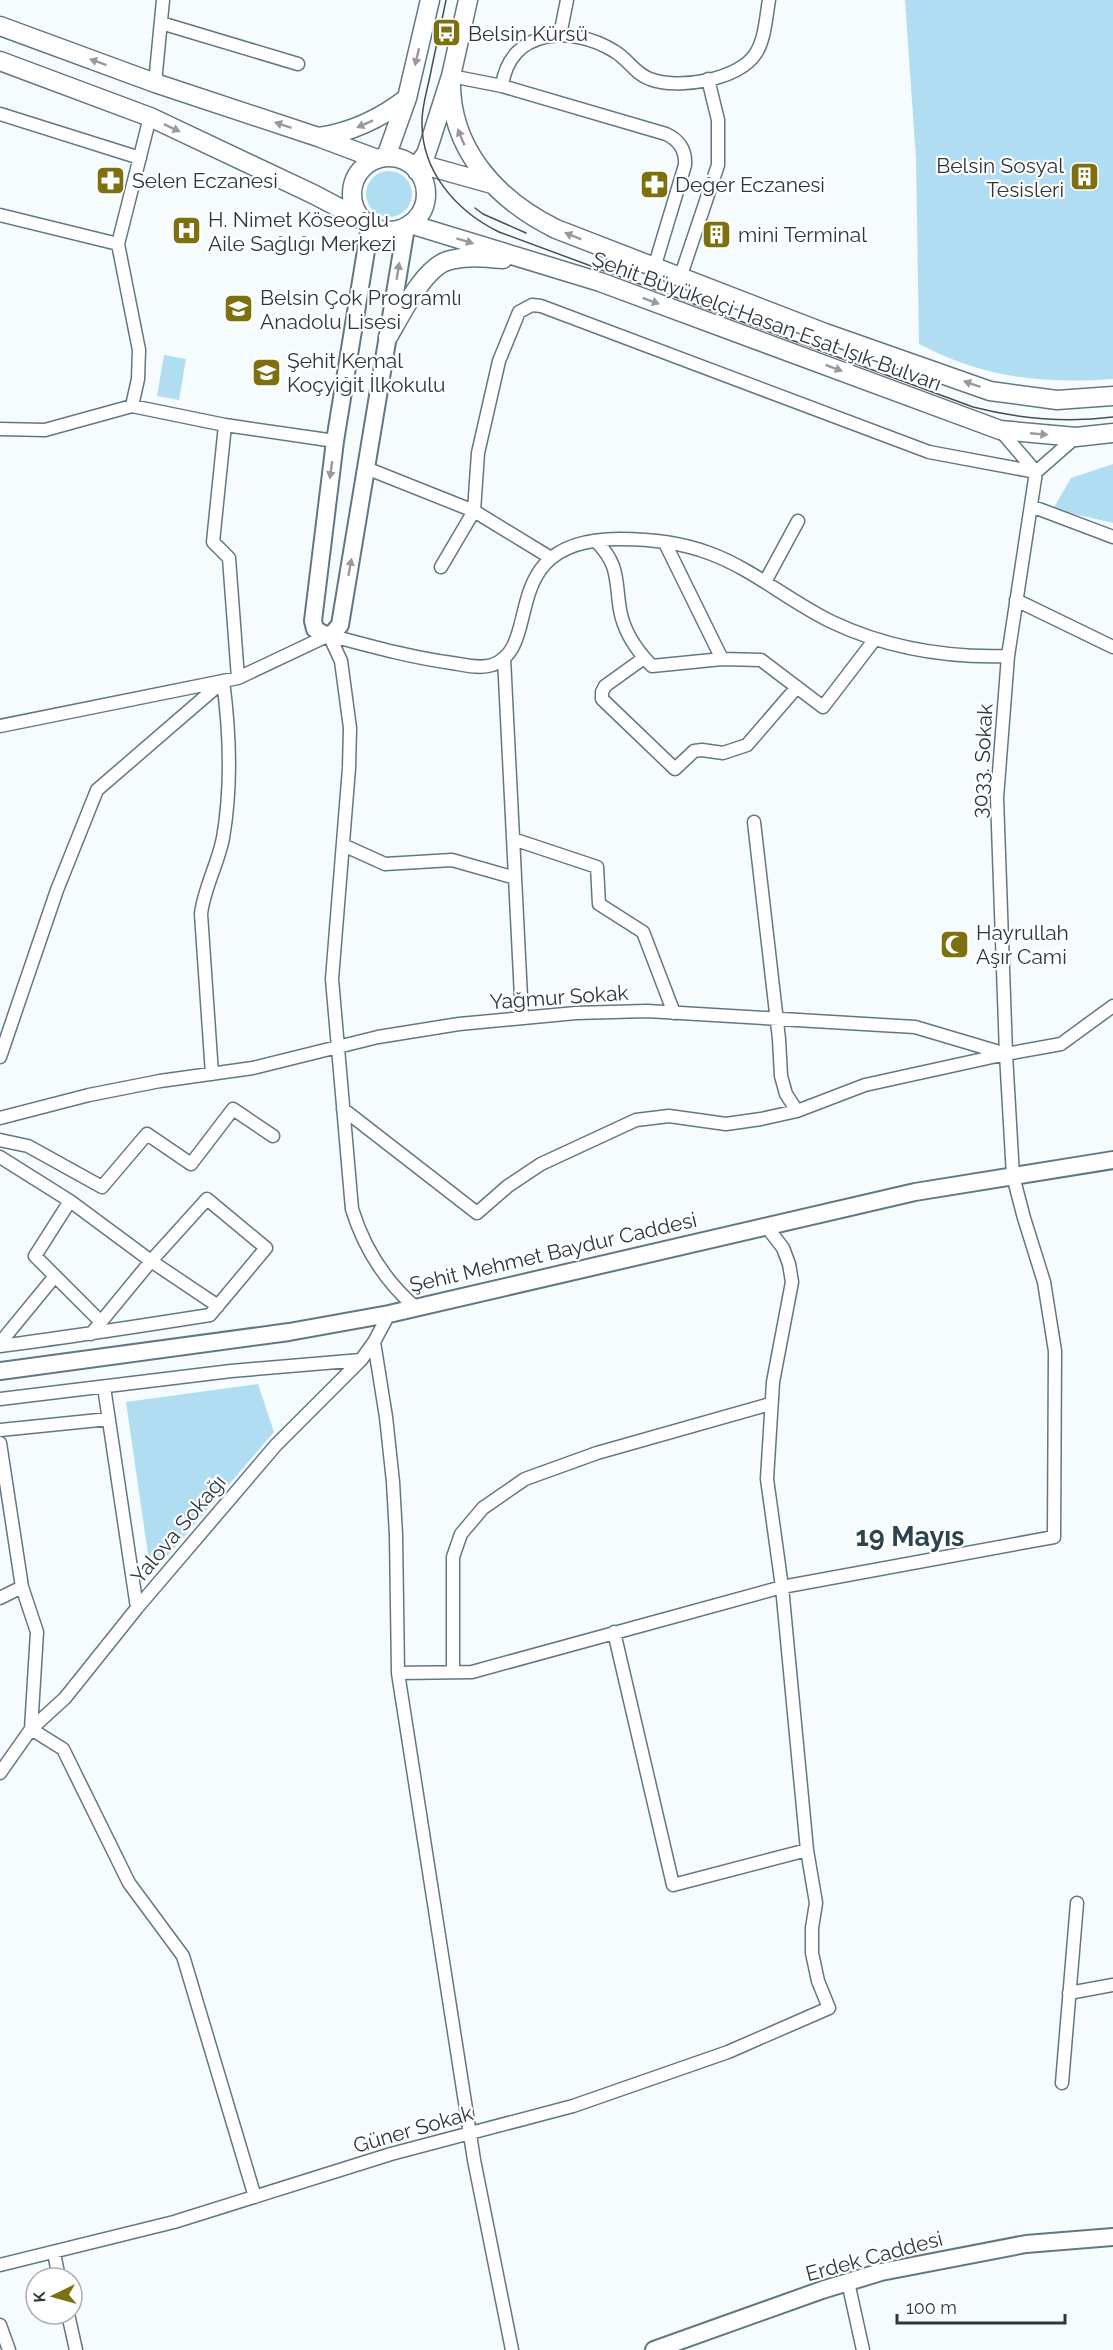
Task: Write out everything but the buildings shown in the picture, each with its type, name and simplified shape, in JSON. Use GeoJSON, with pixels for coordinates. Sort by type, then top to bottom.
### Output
{"type":"FeatureCollection","features":[{"type":"Feature","properties":{"kind":"main road"},"geometry":{"type":"LineString","coordinates":[[367,224],[354,207],[352,191],[357,174],[370,162],[382,158],[407,98],[430,0]]}},
{"type":"Feature","properties":{"kind":"main road"},"geometry":{"type":"LineString","coordinates":[[416,170],[426,154],[451,76],[468,0]]}},
{"type":"Feature","properties":{"kind":"main road"},"geometry":{"type":"LineString","coordinates":[[0,26],[155,83],[382,158],[400,159],[416,170],[425,188],[425,197],[419,214],[408,225],[384,231],[315,195],[150,117],[0,61]]}},
{"type":"Feature","properties":{"kind":"main road","name":"Şehit Büyükelçi Hasan Esat Işık Bulvarı"},"geometry":{"type":"LineString","coordinates":[[451,76],[452,105],[458,131],[469,154],[494,185],[516,206],[542,222],[654,268],[825,333],[990,391],[1057,400],[1113,396]]}},
{"type":"Feature","properties":{"kind":"main road"},"geometry":{"type":"LineString","coordinates":[[318,137],[358,127],[383,115],[407,98]]}},
{"type":"Feature","properties":{"kind":"main road"},"geometry":{"type":"LineString","coordinates":[[416,170],[431,167],[494,185]]}},
{"type":"Feature","properties":{"kind":"main road","name":"Şehit Büyükelçi Hasan Esat Işık Bulvarı"},"geometry":{"type":"LineString","coordinates":[[408,225],[600,282],[1000,430],[1076,437],[1113,433]]}},
{"type":"Feature","properties":{"kind":"main road"},"geometry":{"type":"LineString","coordinates":[[388,337],[427,276],[441,264],[454,259],[473,258],[529,261]]}},
{"type":"Feature","properties":{"kind":"street"},"geometry":{"type":"LineString","coordinates":[[155,83],[163,0]]}},
{"type":"Feature","properties":{"kind":"street"},"geometry":{"type":"LineString","coordinates":[[560,35],[567,0]]}},
{"type":"Feature","properties":{"kind":"street"},"geometry":{"type":"LineString","coordinates":[[502,86],[507,67],[518,51],[542,37],[560,35],[606,47],[620,55],[639,74],[656,81],[683,83],[708,79],[739,69],[755,55],[761,43],[770,0]]}},
{"type":"Feature","properties":{"kind":"street"},"geometry":{"type":"LineString","coordinates":[[161,23],[298,64]]}},
{"type":"Feature","properties":{"kind":"street"},"geometry":{"type":"LineString","coordinates":[[451,76],[502,86],[666,134],[677,140],[684,152],[685,165],[654,268]]}},
{"type":"Feature","properties":{"kind":"street"},"geometry":{"type":"LineString","coordinates":[[680,278],[718,165],[718,120],[708,79]]}},
{"type":"Feature","properties":{"kind":"street"},"geometry":{"type":"LineString","coordinates":[[0,114],[140,158]]}},
{"type":"Feature","properties":{"kind":"street"},"geometry":{"type":"LineString","coordinates":[[132,406],[138,379],[139,350],[118,243],[150,117]]}},
{"type":"Feature","properties":{"kind":"street"},"geometry":{"type":"LineString","coordinates":[[0,215],[118,243]]}},
{"type":"Feature","properties":{"kind":"street"},"geometry":{"type":"LineString","coordinates":[[367,224],[335,441],[313,621],[318,632],[334,630],[406,656],[478,667],[493,665],[512,650],[532,583],[541,568],[551,558],[575,546],[596,541],[625,539],[665,543],[710,554],[765,582],[821,616],[875,639],[940,654],[1008,656]]}},
{"type":"Feature","properties":{"kind":"street"},"geometry":{"type":"LineString","coordinates":[[408,225],[366,468],[334,630],[348,709],[350,748],[332,979],[352,1209],[361,1236],[383,1274],[415,1307]]}},
{"type":"Feature","properties":{"kind":"street"},"geometry":{"type":"LineString","coordinates":[[441,567],[474,511],[478,453],[499,361],[517,316],[523,309],[532,305],[541,306],[929,452],[1036,472]]}},
{"type":"Feature","properties":{"kind":"street"},"geometry":{"type":"LineString","coordinates":[[0,429],[45,430],[132,406],[225,425],[335,441]]}},
{"type":"Feature","properties":{"kind":"street"},"geometry":{"type":"LineString","coordinates":[[225,425],[213,542],[229,558],[238,678]]}},
{"type":"Feature","properties":{"kind":"street"},"geometry":{"type":"LineString","coordinates":[[1000,430],[1036,472]]}},
{"type":"Feature","properties":{"kind":"street"},"geometry":{"type":"LineString","coordinates":[[1036,472],[1076,437]]}},
{"type":"Feature","properties":{"kind":"street"},"geometry":{"type":"LineString","coordinates":[[366,468],[474,511],[551,558]]}},
{"type":"Feature","properties":{"kind":"street","name":"3033. Sokak"},"geometry":{"type":"LineString","coordinates":[[782,1587],[1054,1537],[1056,1373],[1053,1327],[1044,1282],[1013,1176],[1006,1054],[997,798],[1008,656],[1036,472]]}},
{"type":"Feature","properties":{"kind":"street"},"geometry":{"type":"LineString","coordinates":[[1031,506],[1113,537]]}},
{"type":"Feature","properties":{"kind":"street"},"geometry":{"type":"LineString","coordinates":[[765,582],[798,521]]}},
{"type":"Feature","properties":{"kind":"street"},"geometry":{"type":"LineString","coordinates":[[596,541],[614,567],[623,621],[632,641],[652,666],[722,659],[761,660],[823,707],[875,639]]}},
{"type":"Feature","properties":{"kind":"street"},"geometry":{"type":"LineString","coordinates":[[665,543],[722,659]]}},
{"type":"Feature","properties":{"kind":"street"},"geometry":{"type":"LineString","coordinates":[[1016,600],[1113,647]]}},
{"type":"Feature","properties":{"kind":"street"},"geometry":{"type":"LineString","coordinates":[[0,726],[238,678],[334,630]]}},
{"type":"Feature","properties":{"kind":"street"},"geometry":{"type":"LineString","coordinates":[[504,658],[522,1017]]}},
{"type":"Feature","properties":{"kind":"street"},"geometry":{"type":"LineString","coordinates":[[644,658],[604,686],[602,699],[675,769],[694,752],[702,750],[723,753],[747,745],[797,687]]}},
{"type":"Feature","properties":{"kind":"street"},"geometry":{"type":"LineString","coordinates":[[0,1057],[57,890],[97,790],[223,681]]}},
{"type":"Feature","properties":{"kind":"street"},"geometry":{"type":"LineString","coordinates":[[212,1074],[201,914],[204,897],[219,854],[227,805],[229,738],[223,681]]}},
{"type":"Feature","properties":{"kind":"street"},"geometry":{"type":"LineString","coordinates":[[754,822],[777,1018],[781,1076],[786,1094],[797,1111]]}},
{"type":"Feature","properties":{"kind":"street"},"geometry":{"type":"LineString","coordinates":[[513,839],[597,867],[599,904],[643,932],[674,1012]]}},
{"type":"Feature","properties":{"kind":"street"},"geometry":{"type":"LineString","coordinates":[[343,845],[385,864],[452,860],[515,878]]}},
{"type":"Feature","properties":{"kind":"street","name":"Yağmur Sokak"},"geometry":{"type":"LineString","coordinates":[[0,1118],[101,1092],[253,1068],[338,1046],[418,1030],[522,1017],[611,1012],[674,1012],[915,1027],[1006,1054],[1061,1044],[1113,1006]]}},
{"type":"Feature","properties":{"kind":"street"},"geometry":{"type":"LineString","coordinates":[[343,1109],[477,1213],[508,1186],[541,1164],[636,1120],[669,1116],[713,1123],[737,1124],[797,1111],[865,1085],[1006,1054]]}},
{"type":"Feature","properties":{"kind":"street"},"geometry":{"type":"LineString","coordinates":[[0,1140],[28,1146],[102,1187],[147,1134],[190,1164],[233,1109],[273,1136]]}},
{"type":"Feature","properties":{"kind":"street"},"geometry":{"type":"LineString","coordinates":[[0,1157],[70,1201],[151,1261],[218,1306]]}},
{"type":"Feature","properties":{"kind":"street","name":"Şehit Mehmet Baydur Caddesi"},"geometry":{"type":"LineString","coordinates":[[0,1371],[289,1332],[388,1314],[915,1192],[1113,1160]]}},
{"type":"Feature","properties":{"kind":"street"},"geometry":{"type":"LineString","coordinates":[[0,1344],[91,1334],[210,1315],[266,1248],[207,1199],[151,1261],[91,1334]]}},
{"type":"Feature","properties":{"kind":"street"},"geometry":{"type":"LineString","coordinates":[[70,1201],[35,1256],[100,1322]]}},
{"type":"Feature","properties":{"kind":"street"},"geometry":{"type":"LineString","coordinates":[[614,1632],[673,1885],[807,1850],[782,1587],[767,1479],[770,1404],[792,1282],[783,1248],[766,1226]]}},
{"type":"Feature","properties":{"kind":"street"},"geometry":{"type":"LineString","coordinates":[[0,1344],[55,1276]]}},
{"type":"Feature","properties":{"kind":"street","name":"Yalova Sokağı"},"geometry":{"type":"LineString","coordinates":[[0,1773],[31,1729],[65,1698],[137,1608],[276,1445],[361,1360],[374,1342],[388,1314]]}},
{"type":"Feature","properties":{"kind":"street"},"geometry":{"type":"LineString","coordinates":[[374,1342],[393,1482],[398,1673],[470,2133],[512,2350]]}},
{"type":"Feature","properties":{"kind":"street"},"geometry":{"type":"LineString","coordinates":[[0,1399],[231,1371],[361,1360]]}},
{"type":"Feature","properties":{"kind":"street"},"geometry":{"type":"LineString","coordinates":[[104,1387],[137,1608]]}},
{"type":"Feature","properties":{"kind":"street"},"geometry":{"type":"LineString","coordinates":[[453,1672],[453,1557],[461,1534],[483,1508],[525,1479],[597,1453],[770,1404]]}},
{"type":"Feature","properties":{"kind":"street"},"geometry":{"type":"LineString","coordinates":[[0,1430],[109,1419]]}},
{"type":"Feature","properties":{"kind":"street"},"geometry":{"type":"LineString","coordinates":[[0,1443],[22,1587],[37,1632],[31,1729],[63,1749],[129,1882],[183,1956],[255,2197]]}},
{"type":"Feature","properties":{"kind":"street"},"geometry":{"type":"LineString","coordinates":[[0,1598],[22,1587]]}},
{"type":"Feature","properties":{"kind":"street"},"geometry":{"type":"LineString","coordinates":[[398,1673],[472,1672],[782,1587]]}},
{"type":"Feature","properties":{"kind":"street","name":"Güner Sokak"},"geometry":{"type":"LineString","coordinates":[[0,2265],[174,2222],[391,2154],[573,2106],[759,2040],[829,2008],[818,1981],[812,1953],[812,1928],[816,1903],[807,1850]]}},
{"type":"Feature","properties":{"kind":"street"},"geometry":{"type":"LineString","coordinates":[[1062,2083],[1077,1903]]}},
{"type":"Feature","properties":{"kind":"street"},"geometry":{"type":"LineString","coordinates":[[1069,1993],[1113,1985]]}},
{"type":"Feature","properties":{"kind":"street","name":"Erdek Caddesi"},"geometry":{"type":"LineString","coordinates":[[654,2350],[848,2282],[913,2265],[1017,2246],[1113,2236]]}},
{"type":"Feature","properties":{"kind":"street"},"geometry":{"type":"LineString","coordinates":[[54,2253],[57,2266]]}},
{"type":"Feature","properties":{"kind":"street"},"geometry":{"type":"LineString","coordinates":[[848,2282],[863,2350]]}},
{"type":"Feature","properties":{"kind":"street"},"geometry":{"type":"LineString","coordinates":[[0,2325],[9,2350]]}},
{"type":"Feature","properties":{"kind":"street"},"geometry":{"type":"LineString","coordinates":[[71,2326],[76,2350]]}},
{"type":"Feature","properties":{"kind":"shaded area"},"geometry":{"type":"Polygon","coordinates":[[[905,0],[1113,0],[1113,379],[1061,380],[1013,376],[967,365],[919,344],[916,159],[905,0]]]}},
{"type":"Feature","properties":{"kind":"shaded area"},"geometry":{"type":"Polygon","coordinates":[[[389,171],[405,178],[412,194],[405,210],[389,217],[373,210],[366,194],[373,178],[389,171]]]}},
{"type":"Feature","properties":{"kind":"shaded area"},"geometry":{"type":"Polygon","coordinates":[[[164,355],[186,359],[179,400],[157,396],[164,355]]]}},
{"type":"Feature","properties":{"kind":"shaded area"},"geometry":{"type":"Polygon","coordinates":[[[1113,464],[1113,523],[1053,509],[1071,478],[1113,464]]]}},
{"type":"Feature","properties":{"kind":"shaded area"},"geometry":{"type":"Polygon","coordinates":[[[258,1384],[274,1432],[151,1575],[126,1402],[258,1384]]]}},
{"type":"Feature","properties":{"kind":"tram line"},"geometry":{"type":"LineString","coordinates":[[446,0],[424,104],[423,139],[435,173],[444,187],[455,201],[483,223],[499,232],[973,407],[1043,419],[1077,420],[1113,417]]}},
{"type":"Feature","properties":{"kind":"tram line"},"geometry":{"type":"LineString","coordinates":[[475,208],[483,214],[526,233]]}},
{"type":"Feature","properties":{"kind":"place","name":"Belsin Kürsü"},"geometry":{"type":"Point","coordinates":[447,33]}},
{"type":"Feature","properties":{"kind":"place","name":"Belsin Sosyal Tesisleri"},"geometry":{"type":"Point","coordinates":[1085,177]}},
{"type":"Feature","properties":{"kind":"place","name":"Selen Eczanesi"},"geometry":{"type":"Point","coordinates":[111,180]}},
{"type":"Feature","properties":{"kind":"place","name":"Değer Eczanesi"},"geometry":{"type":"Point","coordinates":[654,184]}},
{"type":"Feature","properties":{"kind":"place","name":"H. Nimet Köseoğlu Aile Sağlığı Merkezi"},"geometry":{"type":"Point","coordinates":[187,231]}},
{"type":"Feature","properties":{"kind":"place","name":"mini Terminal"},"geometry":{"type":"Point","coordinates":[717,234]}},
{"type":"Feature","properties":{"kind":"place","name":"Belsin Çok Programlı Anadolu Lisesi"},"geometry":{"type":"Point","coordinates":[239,309]}},
{"type":"Feature","properties":{"kind":"place","name":"Şehit Kemal Koçyiğit İlkokulu"},"geometry":{"type":"Point","coordinates":[266,372]}},
{"type":"Feature","properties":{"kind":"place","name":"Hayrullah Aşır Cami"},"geometry":{"type":"Point","coordinates":[955,944]}},
{"type":"Feature","properties":{"kind":"district","name":"19 Mayıs"},"geometry":{"type":"Point","coordinates":[910,1536]}}]}
